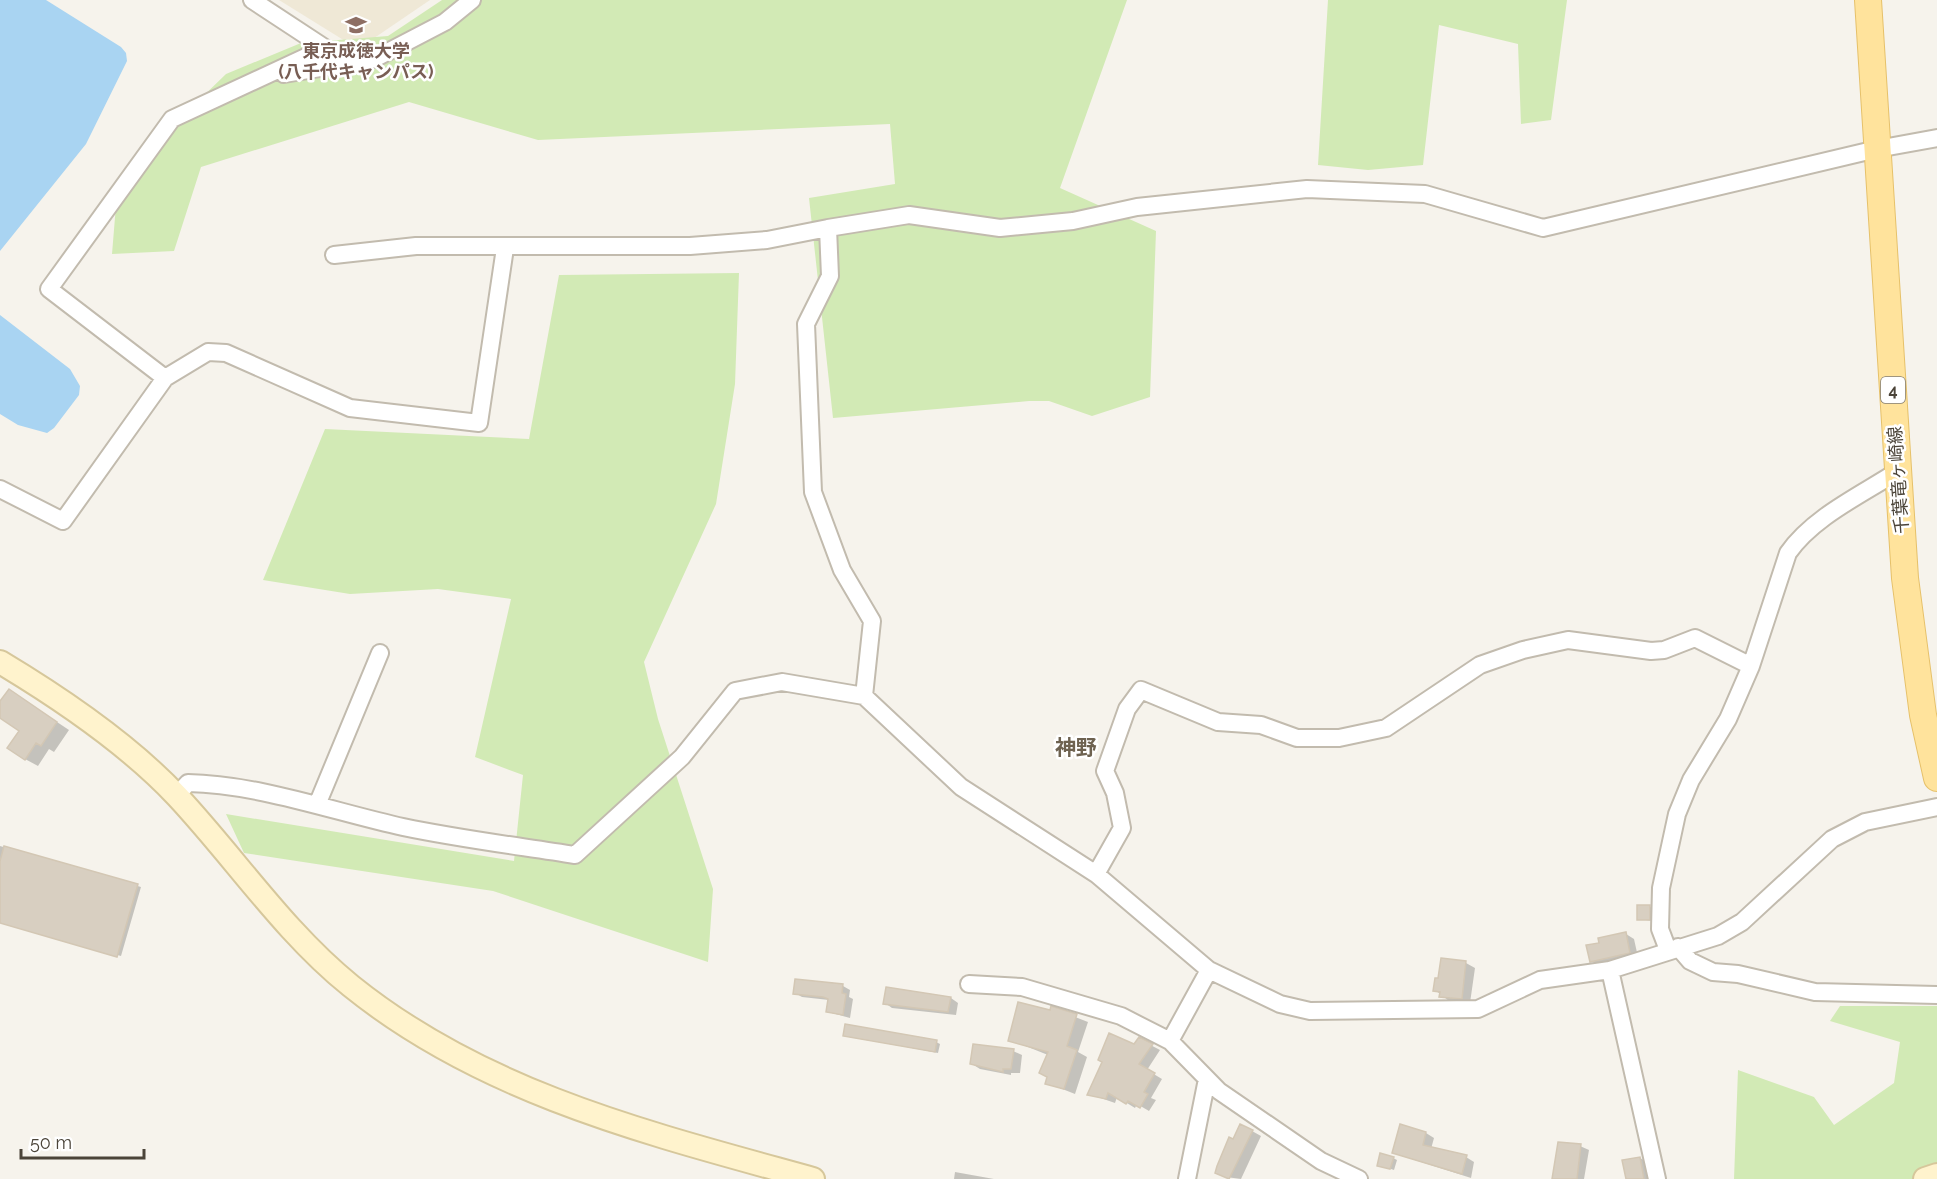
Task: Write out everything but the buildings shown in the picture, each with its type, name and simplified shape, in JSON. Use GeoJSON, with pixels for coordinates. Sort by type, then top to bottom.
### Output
{"type":"FeatureCollection","features":[{"type":"Feature","properties":{"kind":"main road","name":"千葉竜ヶ崎線"},"geometry":{"type":"LineString","coordinates":[[1868,0],[1908,599],[1923,715],[1937,778]]}},
{"type":"Feature","properties":{"kind":"street"},"geometry":{"type":"LineString","coordinates":[[165,378],[49,289],[172,119],[325,48],[252,0]]}},
{"type":"Feature","properties":{"kind":"street"},"geometry":{"type":"LineString","coordinates":[[264,78],[374,58],[445,22],[472,0]]}},
{"type":"Feature","properties":{"kind":"street"},"geometry":{"type":"LineString","coordinates":[[334,255],[416,246],[505,248],[690,246],[767,240],[909,215],[1000,228],[1073,221],[1137,207],[1307,189],[1425,194],[1543,228],[1877,149],[1937,138]]}},
{"type":"Feature","properties":{"kind":"street"},"geometry":{"type":"LineString","coordinates":[[828,228],[830,276],[806,324],[813,492],[842,570],[872,621],[864,696]]}},
{"type":"Feature","properties":{"kind":"street"},"geometry":{"type":"LineString","coordinates":[[0,489],[63,521],[165,378],[208,352],[226,352],[350,408],[479,423],[505,248]]}},
{"type":"Feature","properties":{"kind":"street"},"geometry":{"type":"LineString","coordinates":[[1898,471],[1825,518],[1796,542],[1788,553],[1751,666],[1728,719],[1691,780],[1677,814],[1661,888],[1660,929],[1673,948],[1690,961],[1713,972],[1738,974],[1815,992],[1937,995]]}},
{"type":"Feature","properties":{"kind":"street"},"geometry":{"type":"LineString","coordinates":[[1096,874],[1122,828],[1115,793],[1105,771],[1127,709],[1142,690],[1218,722],[1261,725],[1296,738],[1339,738],[1386,728],[1480,666],[1523,650],[1568,640],[1651,651],[1664,650],[1695,638],[1751,666]]}},
{"type":"Feature","properties":{"kind":"street"},"geometry":{"type":"LineString","coordinates":[[317,805],[380,653]]}},
{"type":"Feature","properties":{"kind":"street"},"geometry":{"type":"LineString","coordinates":[[0,662],[107,735],[176,796],[298,935],[349,984],[403,1025],[469,1062],[534,1094],[697,1147],[813,1179]]}},
{"type":"Feature","properties":{"kind":"street"},"geometry":{"type":"LineString","coordinates":[[176,796],[188,783],[209,783],[317,805],[405,827],[575,855],[682,757],[735,691],[782,682],[864,696],[961,787],[1096,874],[1209,970],[1280,1004],[1310,1011],[1478,1009],[1540,980],[1610,970],[1673,948],[1718,936],[1742,922],[1832,839],[1864,822],[1937,807]]}},
{"type":"Feature","properties":{"kind":"street"},"geometry":{"type":"LineString","coordinates":[[1170,1041],[1209,970]]}},
{"type":"Feature","properties":{"kind":"street"},"geometry":{"type":"LineString","coordinates":[[1610,970],[1657,1179]]}},
{"type":"Feature","properties":{"kind":"street"},"geometry":{"type":"LineString","coordinates":[[969,984],[1033,991],[1121,1016],[1170,1041],[1207,1079],[1292,1142],[1322,1161],[1359,1179]]}},
{"type":"Feature","properties":{"kind":"street"},"geometry":{"type":"LineString","coordinates":[[1187,1179],[1207,1079]]}},
{"type":"Feature","properties":{"kind":"street"},"geometry":{"type":"LineString","coordinates":[[1925,1179],[1937,1175]]}},
{"type":"Feature","properties":{"kind":"shaded area","name":"東京成徳大学 (八千代キャンパス)"},"geometry":{"type":"Polygon","coordinates":[[[279,0],[430,0],[358,49],[279,0]]]}},
{"type":"Feature","properties":{"kind":"green space"},"geometry":{"type":"Polygon","coordinates":[[[442,0],[1127,0],[1060,188],[1156,231],[1150,397],[1092,416],[1049,401],[1029,401],[833,418],[809,198],[895,184],[890,124],[538,140],[409,102],[201,167],[174,251],[112,254],[117,193],[157,141],[226,74],[301,43],[388,36],[442,0]]]}},
{"type":"Feature","properties":{"kind":"green space"},"geometry":{"type":"Polygon","coordinates":[[[1328,0],[1567,0],[1551,120],[1521,124],[1518,44],[1439,25],[1423,165],[1368,170],[1318,165],[1328,0]]]}},
{"type":"Feature","properties":{"kind":"green space"},"geometry":{"type":"Polygon","coordinates":[[[739,273],[735,384],[716,504],[644,662],[658,719],[713,889],[708,962],[493,891],[244,853],[226,814],[514,861],[523,775],[475,757],[511,599],[438,589],[350,594],[263,580],[325,429],[529,439],[559,275],[739,273]]]}},
{"type":"Feature","properties":{"kind":"green space"},"geometry":{"type":"Polygon","coordinates":[[[1840,1006],[1937,1006],[1937,1173],[1915,1179],[1734,1179],[1738,1070],[1814,1097],[1834,1125],[1894,1083],[1900,1042],[1830,1021],[1840,1006]]]}},
{"type":"Feature","properties":{"kind":"water"},"geometry":{"type":"Polygon","coordinates":[[[0,0],[46,0],[121,47],[126,53],[127,61],[86,144],[0,251],[0,0]]]}},
{"type":"Feature","properties":{"kind":"water"},"geometry":{"type":"Polygon","coordinates":[[[0,315],[70,369],[80,386],[79,395],[54,428],[47,433],[18,425],[0,414],[0,315]]]}},
{"type":"Feature","properties":{"kind":"place","name":"東京成徳大学 (八千代キャンパス)"},"geometry":{"type":"Point","coordinates":[356,25]}},
{"type":"Feature","properties":{"kind":"district","name":"神野"},"geometry":{"type":"Point","coordinates":[1076,747]}}]}
